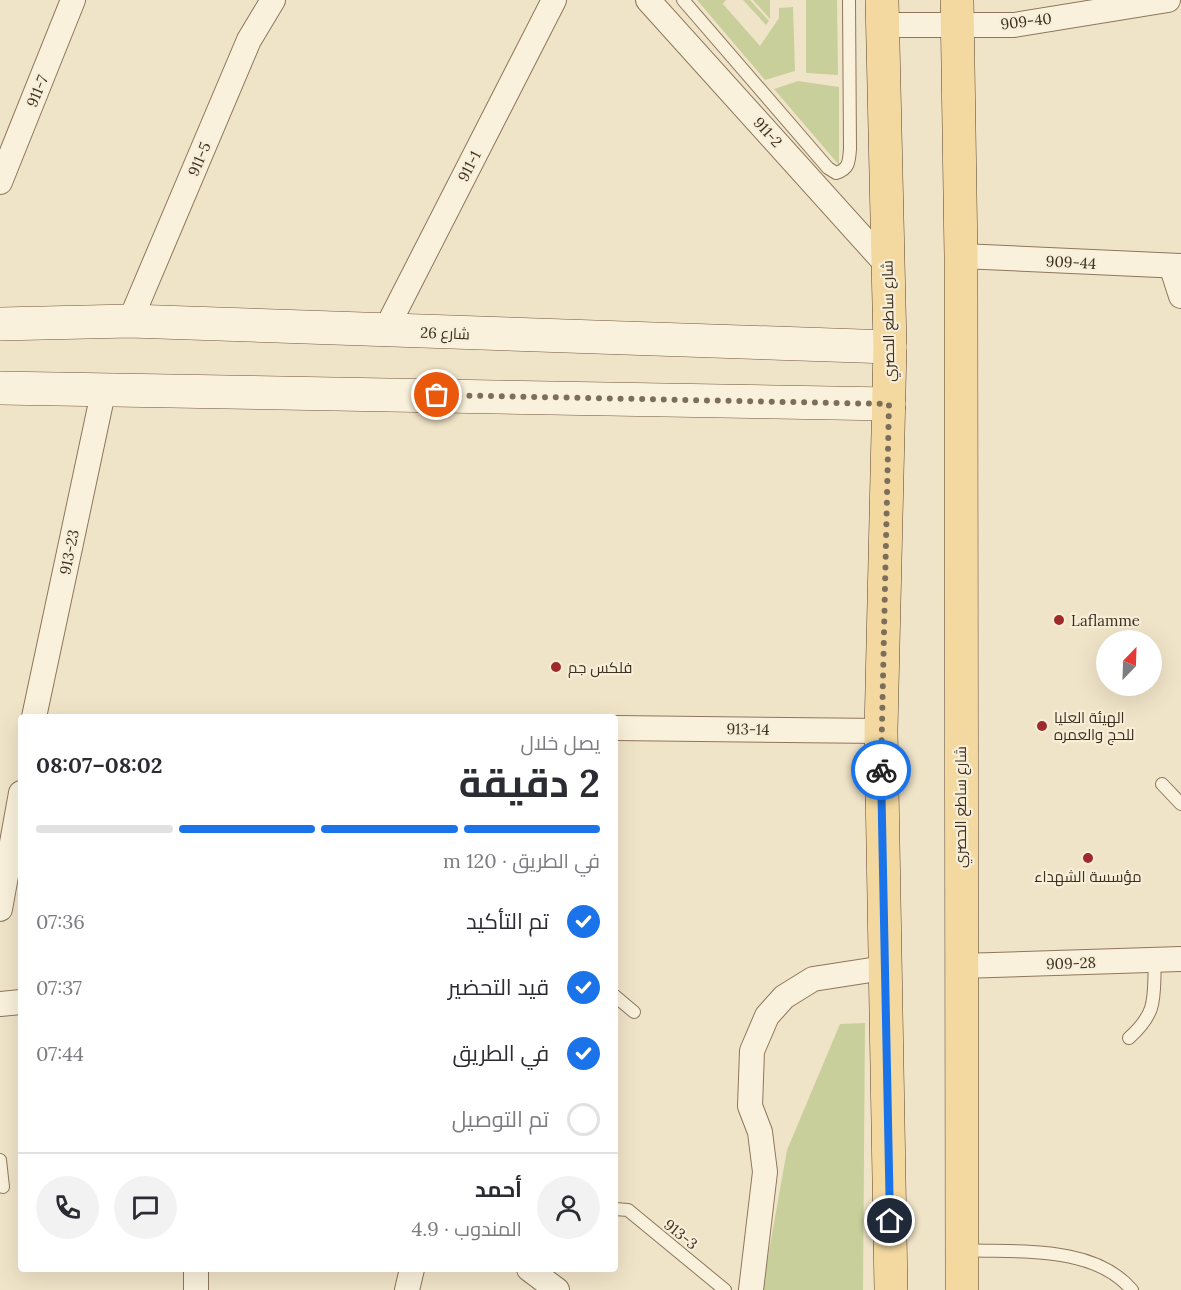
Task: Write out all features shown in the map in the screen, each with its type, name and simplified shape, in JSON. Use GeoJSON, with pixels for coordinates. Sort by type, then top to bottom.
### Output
{"type":"FeatureCollection","features":[{"type":"Feature","properties":{"kind":"main road","name":"شارع ساطع الحصري"},"geometry":{"type":"LineString","coordinates":[[882,13],[890,347],[881,731],[891,1290]]}},
{"type":"Feature","properties":{"kind":"main road","name":"شارع ساطع الحصري"},"geometry":{"type":"LineString","coordinates":[[957,13],[961,256],[962,1290]]}},
{"type":"Feature","properties":{"kind":"street","name":"911-7"},"geometry":{"type":"LineString","coordinates":[[0,182],[73,0]]}},
{"type":"Feature","properties":{"kind":"street","name":"911-5"},"geometry":{"type":"LineString","coordinates":[[130,321],[249,40],[273,0]]}},
{"type":"Feature","properties":{"kind":"street","name":"911-1"},"geometry":{"type":"LineString","coordinates":[[385,331],[554,0]]}},
{"type":"Feature","properties":{"kind":"street","name":"911-2"},"geometry":{"type":"LineString","coordinates":[[648,0],[887,266]]}},
{"type":"Feature","properties":{"kind":"street","name":"909-40"},"geometry":{"type":"LineString","coordinates":[[882,13],[957,13],[1014,25],[1168,0]]}},
{"type":"Feature","properties":{"kind":"street","name":"909-44"},"geometry":{"type":"LineString","coordinates":[[961,256],[1176,267]]}},
{"type":"Feature","properties":{"kind":"street"},"geometry":{"type":"LineString","coordinates":[[1176,267],[1181,296]]}},
{"type":"Feature","properties":{"kind":"street","name":"شارع 26"},"geometry":{"type":"LineString","coordinates":[[0,324],[130,321],[890,347]]}},
{"type":"Feature","properties":{"kind":"street"},"geometry":{"type":"LineString","coordinates":[[0,388],[104,388],[889,404]]}},
{"type":"Feature","properties":{"kind":"street","name":"913-23"},"geometry":{"type":"LineString","coordinates":[[35,714],[104,388]]}},
{"type":"Feature","properties":{"kind":"street","name":"913-14"},"geometry":{"type":"LineString","coordinates":[[618,728],[881,731]]}},
{"type":"Feature","properties":{"kind":"street"},"geometry":{"type":"LineString","coordinates":[[0,909],[6,850],[18,804]]}},
{"type":"Feature","properties":{"kind":"street","name":"909-28"},"geometry":{"type":"LineString","coordinates":[[960,966],[1181,959]]}},
{"type":"Feature","properties":{"kind":"street"},"geometry":{"type":"LineString","coordinates":[[751,1290],[765,1172],[760,1132],[750,1106],[752,1051],[767,1016],[784,997],[813,979],[884,968]]}},
{"type":"Feature","properties":{"kind":"street"},"geometry":{"type":"LineString","coordinates":[[0,1004],[18,1002]]}},
{"type":"Feature","properties":{"kind":"street"},"geometry":{"type":"LineString","coordinates":[[196,1272],[196,1290]]}},
{"type":"Feature","properties":{"kind":"street"},"geometry":{"type":"LineString","coordinates":[[407,1290],[411,1272]]}},
{"type":"Feature","properties":{"kind":"street"},"geometry":{"type":"LineString","coordinates":[[533,1272],[557,1290]]}},
{"type":"Feature","properties":{"kind":"lane"},"geometry":{"type":"LineString","coordinates":[[683,0],[828,168],[836,173],[844,170],[849,164],[849,0]]}},
{"type":"Feature","properties":{"kind":"lane"},"geometry":{"type":"LineString","coordinates":[[1162,784],[1181,804]]}},
{"type":"Feature","properties":{"kind":"lane"},"geometry":{"type":"LineString","coordinates":[[1130,1038],[1146,1023],[1153,1005],[1155,960]]}},
{"type":"Feature","properties":{"kind":"lane"},"geometry":{"type":"LineString","coordinates":[[618,999],[634,1012]]}},
{"type":"Feature","properties":{"kind":"lane"},"geometry":{"type":"LineString","coordinates":[[0,1160],[3,1186]]}},
{"type":"Feature","properties":{"kind":"lane","name":"913-3"},"geometry":{"type":"LineString","coordinates":[[618,1209],[628,1210],[725,1290]]}},
{"type":"Feature","properties":{"kind":"lane"},"geometry":{"type":"LineString","coordinates":[[962,1250],[1067,1255],[1099,1266],[1126,1283],[1132,1290]]}},
{"type":"Feature","properties":{"kind":"green space"},"geometry":{"type":"Polygon","coordinates":[[[697,0],[726,0],[723,4],[760,46],[779,18],[779,8],[793,7],[795,71],[765,80],[697,0]]]}},
{"type":"Feature","properties":{"kind":"green space"},"geometry":{"type":"Polygon","coordinates":[[[743,0],[750,0],[769,21],[766,25],[743,0]]]}},
{"type":"Feature","properties":{"kind":"green space"},"geometry":{"type":"Polygon","coordinates":[[[753,0],[770,0],[770,19],[753,0]]]}},
{"type":"Feature","properties":{"kind":"green space"},"geometry":{"type":"Polygon","coordinates":[[[806,0],[837,0],[838,75],[806,73],[806,0]]]}},
{"type":"Feature","properties":{"kind":"green space"},"geometry":{"type":"Polygon","coordinates":[[[798,81],[839,87],[839,165],[774,89],[798,81]]]}},
{"type":"Feature","properties":{"kind":"green space"},"geometry":{"type":"Polygon","coordinates":[[[865,1023],[863,1290],[762,1290],[787,1150],[840,1024],[865,1023]]]}},
{"type":"Feature","properties":{"kind":"way so far"},"geometry":{"type":"LineString","coordinates":[[437,395],[889,404],[881,770]]}},
{"type":"Feature","properties":{"kind":"place","name":"Laflamme"},"geometry":{"type":"Point","coordinates":[1059,620]}},
{"type":"Feature","properties":{"kind":"place","name":"فلكس جم"},"geometry":{"type":"Point","coordinates":[556,667]}},
{"type":"Feature","properties":{"kind":"place","name":"الهيئة العليا للحج والعمره"},"geometry":{"type":"Point","coordinates":[1042,726]}},
{"type":"Feature","properties":{"kind":"place","name":"مؤسسة الشهداء"},"geometry":{"type":"Point","coordinates":[1088,858]}},
{"type":"Feature","properties":{"kind":"route"},"geometry":{"type":"LineString","coordinates":[[881,770],[890,1221]]}}]}
